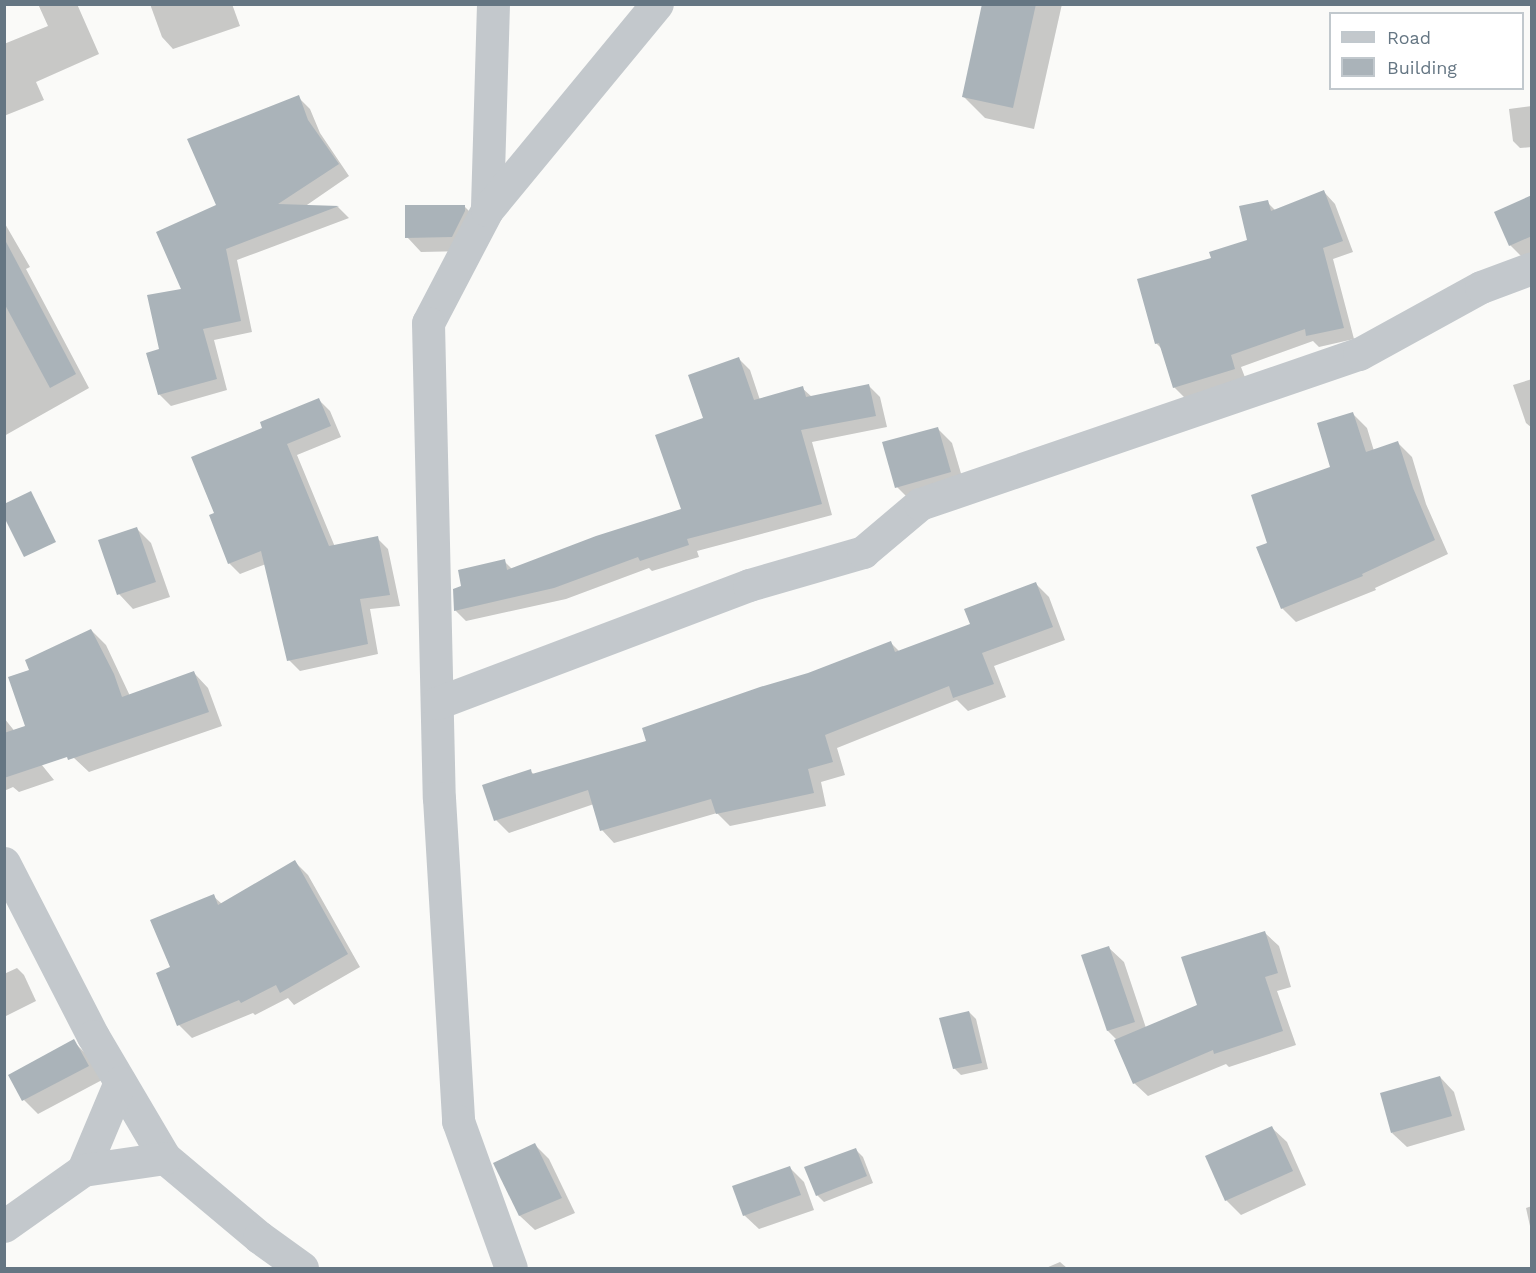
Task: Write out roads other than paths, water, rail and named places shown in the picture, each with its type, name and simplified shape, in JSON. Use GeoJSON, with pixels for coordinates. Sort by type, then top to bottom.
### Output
{"type":"FeatureCollection","features":[{"type":"Feature","properties":{"kind":"street"},"geometry":{"type":"LineString","coordinates":[[487,210],[493,4]]}},
{"type":"Feature","properties":{"kind":"street"},"geometry":{"type":"LineString","coordinates":[[511,1269],[458,1121],[439,798],[428,323],[487,210],[657,4]]}},
{"type":"Feature","properties":{"kind":"street"},"geometry":{"type":"LineString","coordinates":[[437,703],[749,585],[864,552],[920,504],[1359,354],[1481,287],[1532,268]]}},
{"type":"Feature","properties":{"kind":"street"},"geometry":{"type":"LineString","coordinates":[[4,863],[93,1036],[165,1158],[302,1269]]}},
{"type":"Feature","properties":{"kind":"street"},"geometry":{"type":"LineString","coordinates":[[83,1170],[120,1082]]}},
{"type":"Feature","properties":{"kind":"street"},"geometry":{"type":"LineString","coordinates":[[4,1226],[83,1170],[165,1158]]}}]}
